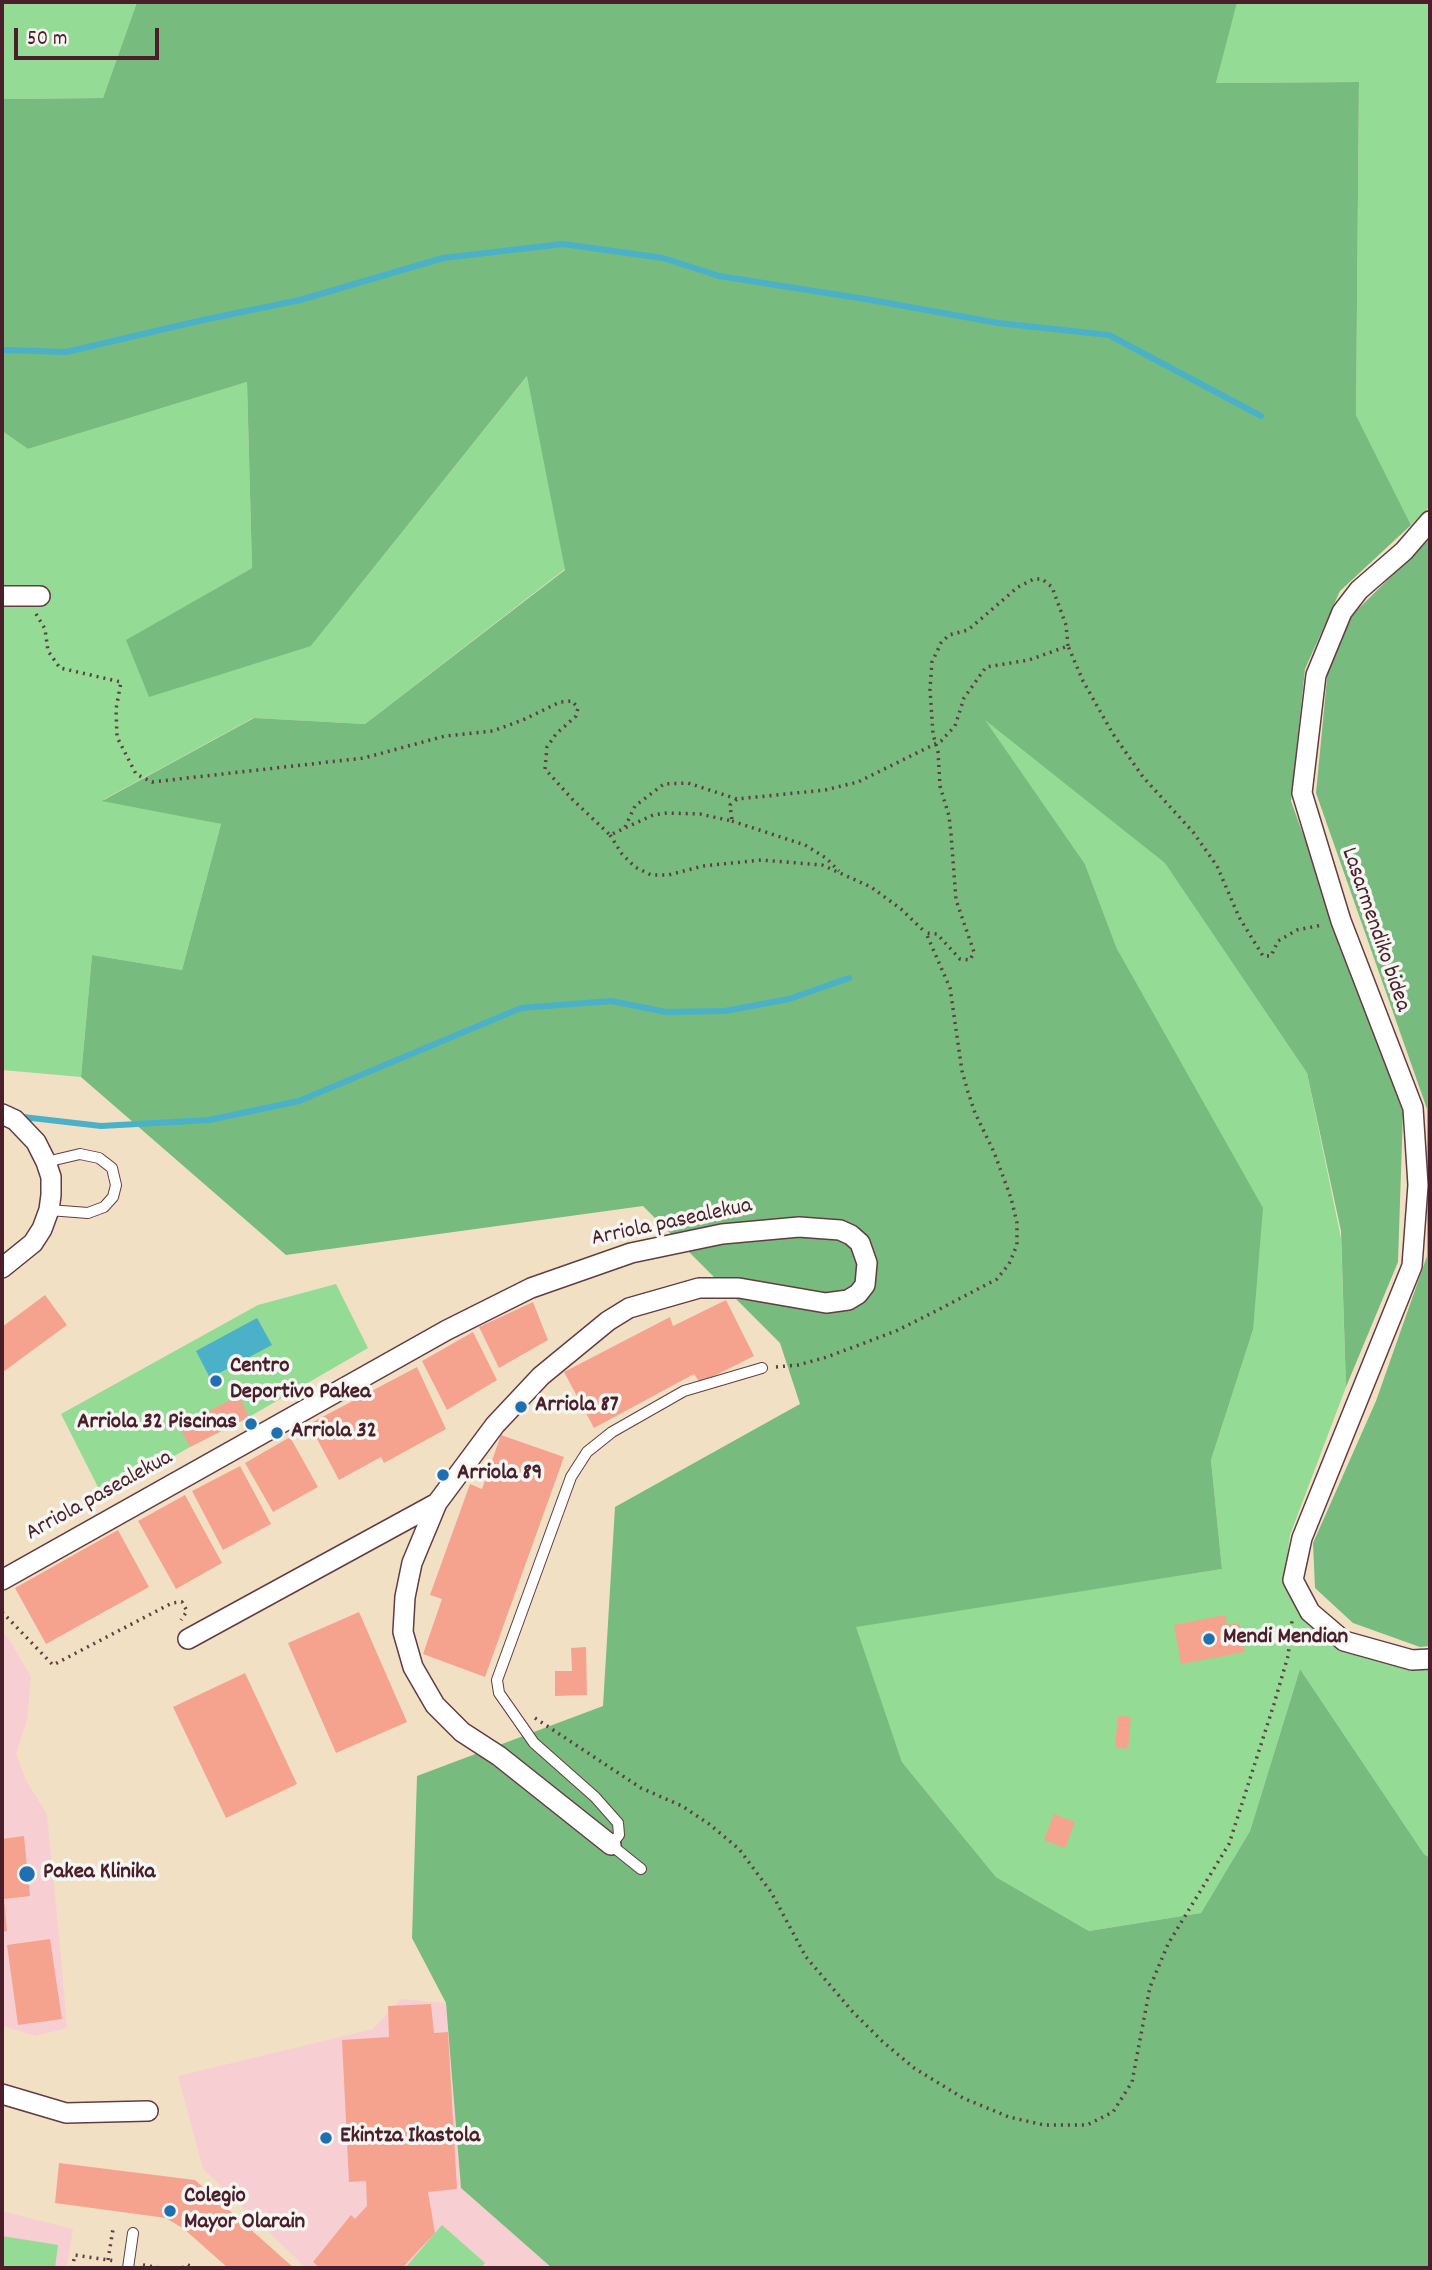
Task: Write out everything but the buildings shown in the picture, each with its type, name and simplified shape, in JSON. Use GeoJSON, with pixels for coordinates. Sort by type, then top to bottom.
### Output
{"type":"FeatureCollection","features":[{"type":"Feature","properties":{"kind":"street","name":"Lasarmendiko bidea"},"geometry":{"type":"LineString","coordinates":[[1299,1591],[1293,1580],[1303,1538],[1412,1266],[1418,1185],[1413,1108],[1341,921],[1302,793],[1317,675],[1342,612],[1359,590],[1404,551],[1430,521]]}},
{"type":"Feature","properties":{"kind":"street"},"geometry":{"type":"LineString","coordinates":[[2,596],[34,596]]}},
{"type":"Feature","properties":{"kind":"street"},"geometry":{"type":"LineString","coordinates":[[2,1114],[15,1120],[36,1142],[51,1177],[49,1210],[42,1229],[33,1243],[2,1268]]}},
{"type":"Feature","properties":{"kind":"street","name":"Arriola pasealekua"},"geometry":{"type":"LineString","coordinates":[[2,1580],[436,1337],[531,1288],[631,1253],[722,1234],[799,1227],[840,1230],[860,1243],[867,1263],[865,1285],[858,1294],[848,1300],[838,1303],[815,1302],[739,1288],[699,1288],[629,1308],[608,1321],[566,1354],[517,1400],[495,1425],[437,1503],[412,1563],[405,1597],[403,1632],[413,1667],[435,1705],[462,1732],[499,1756],[611,1845]]}},
{"type":"Feature","properties":{"kind":"street","name":"Arriola pasealekua"},"geometry":{"type":"LineString","coordinates":[[188,1639],[437,1503]]}},
{"type":"Feature","properties":{"kind":"street"},"geometry":{"type":"LineString","coordinates":[[1299,1591],[1310,1612],[1344,1641],[1412,1660],[1430,1659]]}},
{"type":"Feature","properties":{"kind":"street"},"geometry":{"type":"LineString","coordinates":[[2,2094],[66,2113],[148,2111]]}},
{"type":"Feature","properties":{"kind":"lane"},"geometry":{"type":"LineString","coordinates":[[46,1162],[80,1154],[99,1158],[112,1168],[116,1185],[113,1197],[104,1207],[88,1213],[49,1210]]}},
{"type":"Feature","properties":{"kind":"lane"},"geometry":{"type":"LineString","coordinates":[[641,1869],[611,1845],[619,1835],[618,1823],[596,1797],[534,1743],[499,1693],[497,1681],[571,1477],[587,1452],[612,1432],[684,1391],[762,1368]]}},
{"type":"Feature","properties":{"kind":"lane"},"geometry":{"type":"LineString","coordinates":[[128,2268],[133,2233]]}},
{"type":"Feature","properties":{"kind":"path"},"geometry":{"type":"LineString","coordinates":[[926,933],[937,934],[960,959],[970,960],[974,952],[956,900],[949,816],[940,786],[935,744],[930,690],[932,662],[941,643],[949,635],[968,630],[1018,587],[1034,579],[1042,579],[1052,587],[1066,625],[1068,646],[1083,681],[1114,734],[1143,777],[1193,832],[1217,866],[1239,917],[1263,956],[1271,957],[1278,941],[1297,930],[1341,921]]}},
{"type":"Feature","properties":{"kind":"path"},"geometry":{"type":"LineString","coordinates":[[34,596],[45,629],[48,651],[60,668],[121,682],[116,709],[117,737],[136,774],[152,782],[364,758],[445,736],[493,731],[560,702],[572,701],[578,708],[576,716],[556,734],[547,747],[545,769],[610,835],[635,867],[650,875],[668,875],[703,866],[761,860],[822,865],[871,887],[901,909],[926,933],[950,988],[962,1070],[975,1113],[994,1152],[1011,1199],[1017,1223],[1017,1245],[1009,1264],[997,1279],[896,1331],[827,1357],[798,1365],[762,1368]]}},
{"type":"Feature","properties":{"kind":"path"},"geometry":{"type":"LineString","coordinates":[[624,828],[635,806],[664,784],[688,783],[737,799],[825,790],[858,782],[935,744],[955,726],[964,698],[986,667],[1029,660],[1068,646]]}},
{"type":"Feature","properties":{"kind":"path"},"geometry":{"type":"LineString","coordinates":[[732,821],[730,804],[737,799]]}},
{"type":"Feature","properties":{"kind":"path"},"geometry":{"type":"LineString","coordinates":[[610,835],[653,816],[667,813],[700,814],[732,821],[805,845],[841,872]]}},
{"type":"Feature","properties":{"kind":"path"},"geometry":{"type":"LineString","coordinates":[[533,1716],[641,1788],[682,1806],[739,1849],[771,1892],[806,1957],[852,2011],[915,2068],[962,2098],[1009,2117],[1044,2125],[1087,2125],[1113,2112],[1132,2082],[1150,1987],[1168,1944],[1229,1844],[1288,1656],[1299,1591]]}},
{"type":"Feature","properties":{"kind":"path"},"geometry":{"type":"LineString","coordinates":[[2,1612],[53,1665],[172,1603],[182,1602],[187,1611],[182,1619]]}},
{"type":"Feature","properties":{"kind":"path"},"geometry":{"type":"LineString","coordinates":[[108,2260],[113,2229]]}},
{"type":"Feature","properties":{"kind":"path"},"geometry":{"type":"LineString","coordinates":[[72,2268],[75,2255]]}},
{"type":"Feature","properties":{"kind":"path"},"geometry":{"type":"LineString","coordinates":[[183,2268],[186,2264],[194,2268]]}},
{"type":"Feature","properties":{"kind":"shaded area","name":"Pakea Klinika"},"geometry":{"type":"Polygon","coordinates":[[[2,1632],[31,1677],[27,1721],[16,1754],[26,1780],[47,1814],[67,2028],[36,2036],[2,2026],[2,1632]]]}},
{"type":"Feature","properties":{"kind":"shaded area","name":"Ekintza Ikastola"},"geometry":{"type":"Polygon","coordinates":[[[401,1999],[446,2003],[461,2188],[552,2268],[306,2268],[203,2169],[178,2076],[373,2029],[401,1999]]]}},
{"type":"Feature","properties":{"kind":"shaded area"},"geometry":{"type":"Polygon","coordinates":[[[2,2211],[73,2229],[67,2268],[2,2268],[2,2211]]]}},
{"type":"Feature","properties":{"kind":"green space"},"geometry":{"type":"Polygon","coordinates":[[[2,2],[137,2],[103,98],[2,99],[2,2]]]}},
{"type":"Feature","properties":{"kind":"green space"},"geometry":{"type":"Polygon","coordinates":[[[137,2],[1237,2],[1216,83],[1359,82],[1356,415],[1411,525],[1340,591],[1305,669],[1291,801],[1403,1112],[1398,1262],[1346,1387],[1341,1231],[1307,1073],[1165,863],[985,720],[1085,864],[1117,949],[1263,1208],[1253,1330],[1211,1460],[1222,1569],[856,1627],[902,1762],[996,1877],[1089,1931],[1201,1913],[1250,1831],[1300,1669],[1424,1854],[1430,1858],[1430,2268],[552,2268],[461,2188],[446,2003],[412,1938],[417,1776],[603,1706],[615,1507],[800,1404],[780,1343],[643,1206],[286,1255],[81,1077],[92,955],[182,970],[221,824],[102,801],[254,718],[365,724],[565,570],[527,376],[311,646],[149,697],[126,640],[252,568],[247,382],[28,449],[2,431],[2,99],[103,98],[137,2]]]}},
{"type":"Feature","properties":{"kind":"green space"},"geometry":{"type":"Polygon","coordinates":[[[1236,2],[1430,2],[1430,506],[1411,525],[1356,415],[1359,82],[1216,83],[1236,2]]]}},
{"type":"Feature","properties":{"kind":"green space"},"geometry":{"type":"Polygon","coordinates":[[[528,375],[565,569],[365,724],[253,718],[103,800],[221,824],[182,970],[92,955],[81,1077],[2,1070],[2,431],[28,449],[247,382],[252,568],[127,640],[311,646],[528,375]]]}},
{"type":"Feature","properties":{"kind":"green space"},"geometry":{"type":"Polygon","coordinates":[[[1430,538],[1430,1646],[1420,1647],[1353,1623],[1315,1588],[1313,1543],[1376,1401],[1427,1256],[1427,1109],[1316,793],[1328,668],[1352,615],[1430,538]]]}},
{"type":"Feature","properties":{"kind":"green space"},"geometry":{"type":"Polygon","coordinates":[[[983,718],[1165,862],[1307,1073],[1341,1238],[1346,1387],[1290,1535],[1284,1582],[1305,1621],[1337,1648],[1415,1669],[1430,1668],[1430,1858],[1424,1854],[1300,1669],[1250,1831],[1201,1913],[1089,1931],[996,1877],[902,1762],[855,1626],[1222,1569],[1211,1460],[1253,1330],[1085,864],[983,718]]]}},
{"type":"Feature","properties":{"kind":"green space","name":"Centro Deportivo Pakea"},"geometry":{"type":"Polygon","coordinates":[[[336,1284],[368,1348],[103,1497],[61,1414],[258,1305],[336,1284]]]}},
{"type":"Feature","properties":{"kind":"green space"},"geometry":{"type":"Polygon","coordinates":[[[442,2225],[485,2263],[481,2268],[405,2268],[442,2225]]]}},
{"type":"Feature","properties":{"kind":"green space"},"geometry":{"type":"Polygon","coordinates":[[[2,2236],[58,2245],[55,2268],[2,2268],[2,2236]]]}},
{"type":"Feature","properties":{"kind":"water"},"geometry":{"type":"Polygon","coordinates":[[[257,1318],[272,1345],[210,1378],[196,1351],[257,1318]]]}},
{"type":"Feature","properties":{"kind":"waterway"},"geometry":{"type":"LineString","coordinates":[[2,350],[66,352],[300,300],[443,258],[563,244],[663,258],[719,276],[998,323],[1109,335],[1261,416]]}},
{"type":"Feature","properties":{"kind":"waterway"},"geometry":{"type":"LineString","coordinates":[[23,1117],[101,1126],[209,1120],[299,1101],[521,1008],[611,1001],[666,1012],[725,1011],[789,999],[849,978]]}},
{"type":"Feature","properties":{"kind":"place","name":"Centro Deportivo Pakea"},"geometry":{"type":"Point","coordinates":[216,1381]}},
{"type":"Feature","properties":{"kind":"place","name":"Arriola 87"},"geometry":{"type":"Point","coordinates":[521,1407]}},
{"type":"Feature","properties":{"kind":"place","name":"Arriola 32 Piscinas"},"geometry":{"type":"Point","coordinates":[251,1424]}},
{"type":"Feature","properties":{"kind":"place","name":"Arriola 32"},"geometry":{"type":"Point","coordinates":[277,1433]}},
{"type":"Feature","properties":{"kind":"place","name":"Arriola 89"},"geometry":{"type":"Point","coordinates":[443,1475]}},
{"type":"Feature","properties":{"kind":"place","name":"Mendi Mendian"},"geometry":{"type":"Point","coordinates":[1209,1639]}},
{"type":"Feature","properties":{"kind":"place","name":"Pakea Klinika"},"geometry":{"type":"Point","coordinates":[27,1874]}},
{"type":"Feature","properties":{"kind":"place","name":"Ekintza Ikastola"},"geometry":{"type":"Point","coordinates":[326,2138]}},
{"type":"Feature","properties":{"kind":"place","name":"Colegio Mayor Olarain"},"geometry":{"type":"Point","coordinates":[170,2211]}}]}
